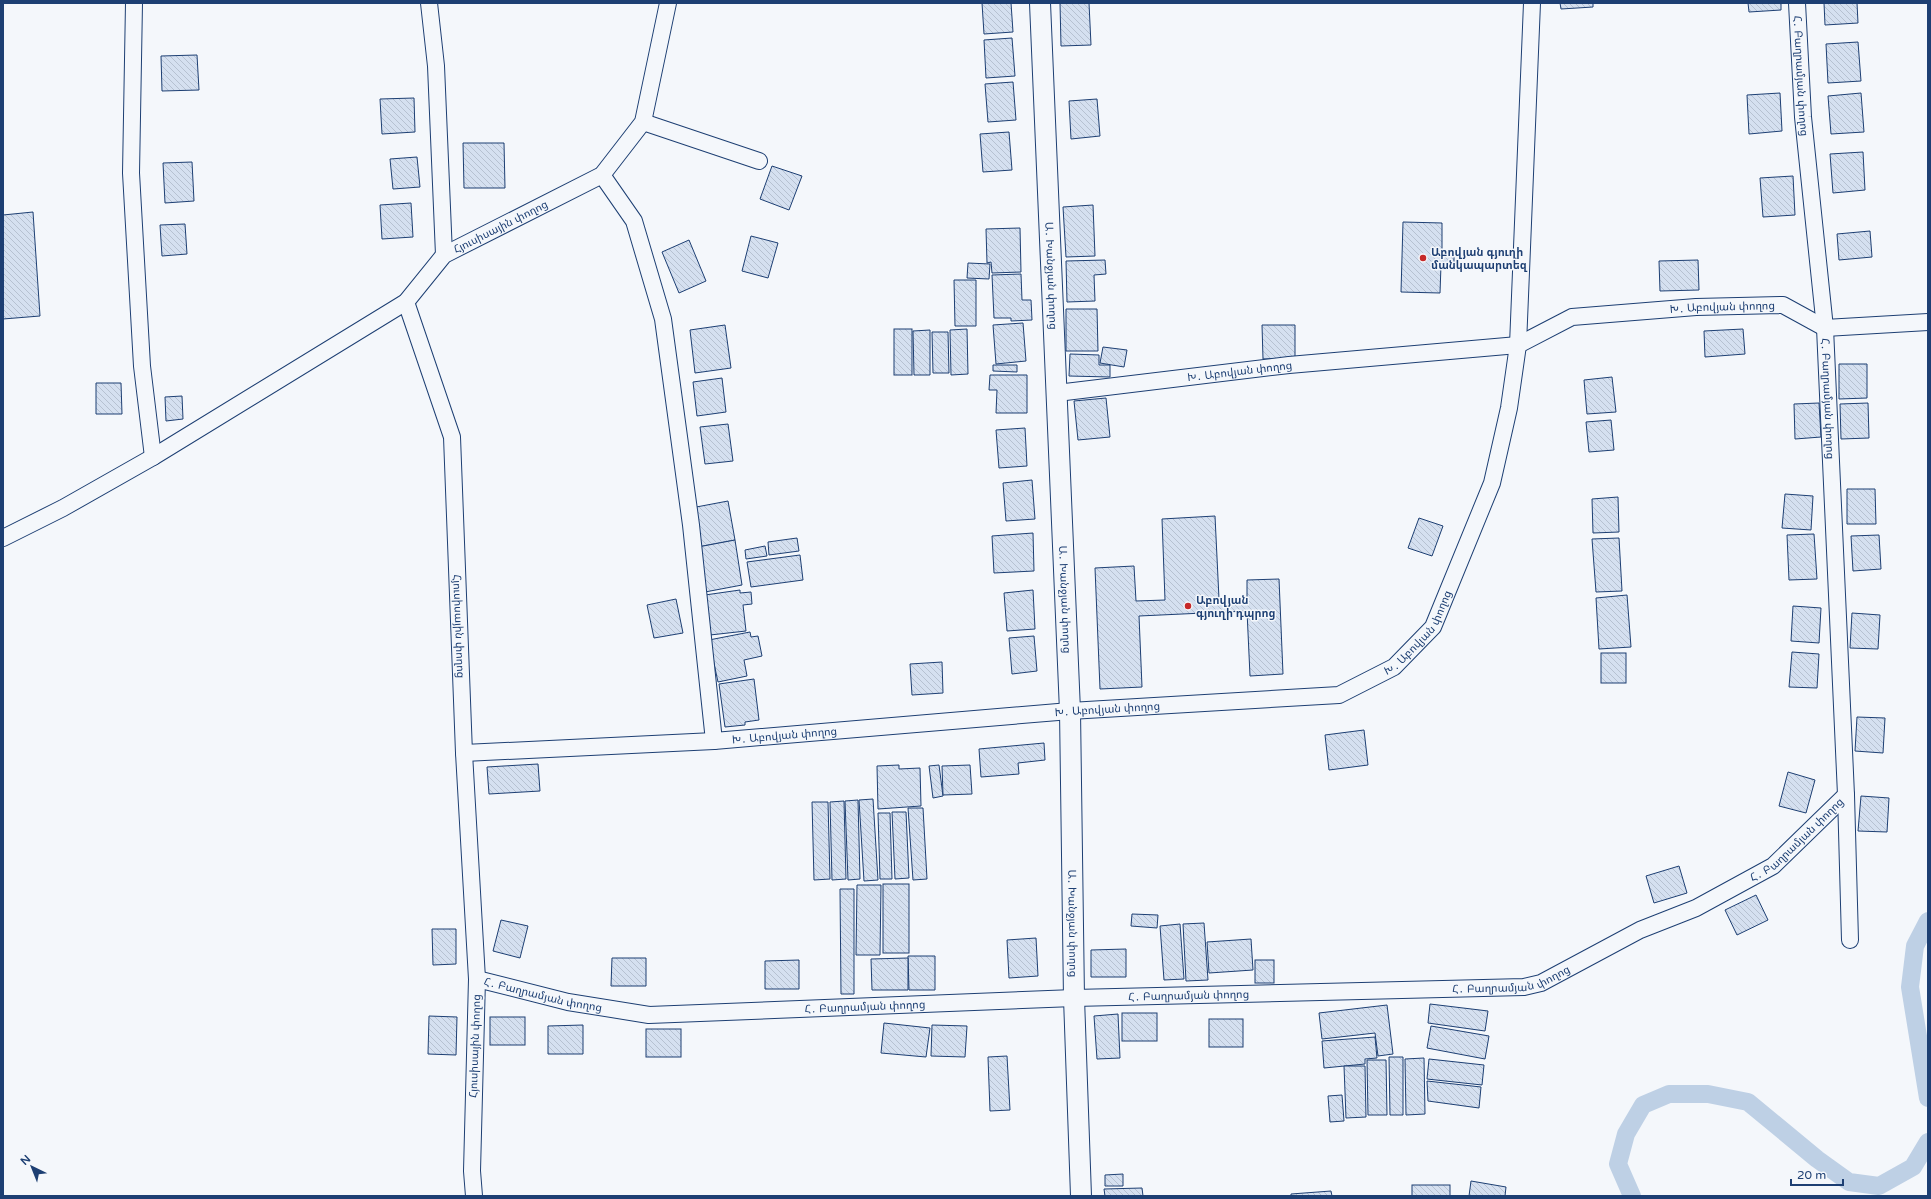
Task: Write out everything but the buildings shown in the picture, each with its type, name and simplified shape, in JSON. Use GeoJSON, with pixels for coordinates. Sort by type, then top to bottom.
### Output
{"type":"FeatureCollection","features":[{"type":"Feature","properties":{"kind":"street"},"geometry":{"type":"LineString","coordinates":[[134,3],[131,173],[142,366],[153,457]]}},
{"type":"Feature","properties":{"kind":"street"},"geometry":{"type":"LineString","coordinates":[[430,3],[436,66],[444,255]]}},
{"type":"Feature","properties":{"kind":"street","name":"Հյուսիսային փողոց"},"geometry":{"type":"LineString","coordinates":[[474,1196],[472,1171],[477,979],[464,753],[452,437],[406,302],[444,255],[602,175],[643,122],[668,3]]}},
{"type":"Feature","properties":{"kind":"street","name":"Ա․ Խանջյան փողոց"},"geometry":{"type":"LineString","coordinates":[[1040,3],[1070,711],[1074,998],[1081,1196]]}},
{"type":"Feature","properties":{"kind":"street","name":"Խ․ Աբովյան փողոց"},"geometry":{"type":"LineString","coordinates":[[464,753],[714,741],[1070,711],[1339,695],[1394,667],[1433,627],[1492,483],[1509,408],[1518,345],[1532,3]]}},
{"type":"Feature","properties":{"kind":"street","name":"Հ․ Բաղրամյան փողոց"},"geometry":{"type":"LineString","coordinates":[[1797,3],[1803,117],[1825,328],[1846,794],[1850,940]]}},
{"type":"Feature","properties":{"kind":"street"},"geometry":{"type":"LineString","coordinates":[[643,122],[759,161]]}},
{"type":"Feature","properties":{"kind":"street"},"geometry":{"type":"LineString","coordinates":[[602,175],[634,221],[663,319],[691,525],[714,741]]}},
{"type":"Feature","properties":{"kind":"street"},"geometry":{"type":"LineString","coordinates":[[3,538],[63,508],[153,457],[406,302]]}},
{"type":"Feature","properties":{"kind":"street","name":"Խ․ Աբովյան փողոց"},"geometry":{"type":"LineString","coordinates":[[1057,393],[1289,365],[1518,345],[1572,317],[1696,307],[1784,305],[1825,328]]}},
{"type":"Feature","properties":{"kind":"street"},"geometry":{"type":"LineString","coordinates":[[1825,328],[1928,322]]}},
{"type":"Feature","properties":{"kind":"street","name":"Հ․ Բաղրամյան փողոց"},"geometry":{"type":"LineString","coordinates":[[477,979],[568,1002],[649,1015],[1074,998],[1524,987],[1542,983],[1640,930],[1696,908],[1773,866],[1846,794]]}},
{"type":"Feature","properties":{"kind":"waterway"},"geometry":{"type":"LineString","coordinates":[[1928,921],[1915,946],[1910,987],[1928,1098]]}},
{"type":"Feature","properties":{"kind":"waterway"},"geometry":{"type":"LineString","coordinates":[[1632,1196],[1618,1164],[1626,1134],[1643,1105],[1669,1094],[1708,1094],[1748,1102],[1817,1159],[1849,1182],[1879,1186],[1913,1167],[1928,1142]]}},
{"type":"Feature","properties":{"kind":"place","name":"Աբովյան գյուղի մանկապարտեզ"},"geometry":{"type":"Point","coordinates":[1423,258]}},
{"type":"Feature","properties":{"kind":"place","name":"Աբովյան գյուղի դպրոց"},"geometry":{"type":"Point","coordinates":[1188,606]}}]}
